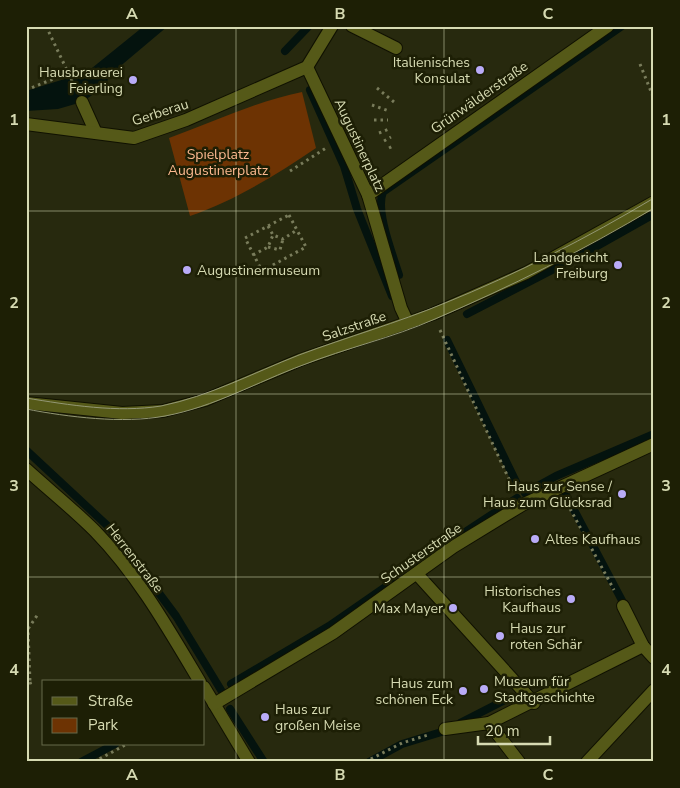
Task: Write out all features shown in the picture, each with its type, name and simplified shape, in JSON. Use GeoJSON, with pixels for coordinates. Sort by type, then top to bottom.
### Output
{"type":"FeatureCollection","features":[{"type":"Feature","properties":{"kind":"street"},"geometry":{"type":"LineString","coordinates":[[306,67],[332,26]]}},
{"type":"Feature","properties":{"kind":"street"},"geometry":{"type":"LineString","coordinates":[[352,26],[396,48]]}},
{"type":"Feature","properties":{"kind":"street","name":"Grünwälderstraße"},"geometry":{"type":"LineString","coordinates":[[368,194],[608,26]]}},
{"type":"Feature","properties":{"kind":"street","name":"Gerberau"},"geometry":{"type":"LineString","coordinates":[[26,124],[134,138],[241,98],[306,67]]}},
{"type":"Feature","properties":{"kind":"street","name":"Augustinerplatz"},"geometry":{"type":"LineString","coordinates":[[306,67],[368,194],[401,308],[408,322]]}},
{"type":"Feature","properties":{"kind":"street"},"geometry":{"type":"LineString","coordinates":[[82,102],[96,133]]}},
{"type":"Feature","properties":{"kind":"street","name":"Salzstraße"},"geometry":{"type":"LineString","coordinates":[[26,403],[47,407],[122,413],[171,409],[205,400],[300,360],[433,314],[526,273],[654,202]]}},
{"type":"Feature","properties":{"kind":"street","name":"Schusterstraße"},"geometry":{"type":"LineString","coordinates":[[214,704],[334,633],[453,547],[522,505],[559,486],[654,444]]}},
{"type":"Feature","properties":{"kind":"street","name":"Herrenstraße"},"geometry":{"type":"LineString","coordinates":[[26,469],[111,549],[162,619],[199,680]]}},
{"type":"Feature","properties":{"kind":"street"},"geometry":{"type":"LineString","coordinates":[[417,574],[534,703]]}},
{"type":"Feature","properties":{"kind":"street"},"geometry":{"type":"LineString","coordinates":[[623,606],[643,646],[654,658]]}},
{"type":"Feature","properties":{"kind":"street"},"geometry":{"type":"LineString","coordinates":[[445,729],[489,723],[534,703],[643,646]]}},
{"type":"Feature","properties":{"kind":"street"},"geometry":{"type":"LineString","coordinates":[[205,689],[249,762]]}},
{"type":"Feature","properties":{"kind":"street"},"geometry":{"type":"LineString","coordinates":[[587,762],[654,690]]}},
{"type":"Feature","properties":{"kind":"street"},"geometry":{"type":"LineString","coordinates":[[489,723],[519,762]]}},
{"type":"Feature","properties":{"kind":"path"},"geometry":{"type":"LineString","coordinates":[[46,26],[71,79]]}},
{"type":"Feature","properties":{"kind":"path"},"geometry":{"type":"LineString","coordinates":[[640,64],[654,99]]}},
{"type":"Feature","properties":{"kind":"path"},"geometry":{"type":"LineString","coordinates":[[26,90],[68,73]]}},
{"type":"Feature","properties":{"kind":"path"},"geometry":{"type":"LineString","coordinates":[[377,88],[394,102]]}},
{"type":"Feature","properties":{"kind":"path"},"geometry":{"type":"LineString","coordinates":[[372,105],[388,111]]}},
{"type":"Feature","properties":{"kind":"path"},"geometry":{"type":"LineString","coordinates":[[374,120],[388,120]]}},
{"type":"Feature","properties":{"kind":"path"},"geometry":{"type":"LineString","coordinates":[[380,133],[389,129]]}},
{"type":"Feature","properties":{"kind":"path"},"geometry":{"type":"LineString","coordinates":[[384,141],[391,137]]}},
{"type":"Feature","properties":{"kind":"path"},"geometry":{"type":"LineString","coordinates":[[389,148],[394,146]]}},
{"type":"Feature","properties":{"kind":"path"},"geometry":{"type":"LineString","coordinates":[[290,171],[315,155]]}},
{"type":"Feature","properties":{"kind":"path"},"geometry":{"type":"LineString","coordinates":[[288,215],[306,247],[262,271],[245,238],[268,226],[288,215]]}},
{"type":"Feature","properties":{"kind":"path"},"geometry":{"type":"LineString","coordinates":[[268,226],[273,235],[283,239]]}},
{"type":"Feature","properties":{"kind":"path"},"geometry":{"type":"LineString","coordinates":[[284,259],[280,250],[283,239],[297,230]]}},
{"type":"Feature","properties":{"kind":"path"},"geometry":{"type":"LineString","coordinates":[[253,255],[268,247],[273,235]]}},
{"type":"Feature","properties":{"kind":"path"},"geometry":{"type":"LineString","coordinates":[[268,247],[280,250]]}},
{"type":"Feature","properties":{"kind":"path"},"geometry":{"type":"LineString","coordinates":[[433,314],[488,437],[522,505]]}},
{"type":"Feature","properties":{"kind":"path"},"geometry":{"type":"LineString","coordinates":[[559,486],[623,606]]}},
{"type":"Feature","properties":{"kind":"path"},"geometry":{"type":"LineString","coordinates":[[32,688],[28,683],[28,630],[38,614]]}},
{"type":"Feature","properties":{"kind":"path"},"geometry":{"type":"LineString","coordinates":[[365,762],[402,743],[445,729]]}},
{"type":"Feature","properties":{"kind":"path"},"geometry":{"type":"LineString","coordinates":[[94,762],[122,746]]}},
{"type":"Feature","properties":{"kind":"green space","name":"Spielplatz Augustinerplatz"},"geometry":{"type":"Polygon","coordinates":[[[302,92],[316,148],[255,186],[207,210],[190,216],[169,138],[252,106],[302,92]]]}},
{"type":"Feature","properties":{"kind":"shaded area"},"geometry":{"type":"Polygon","coordinates":[[[144,26],[168,26],[111,74],[104,87],[82,102],[58,109],[26,111],[26,91],[87,72],[144,26]]]}},
{"type":"Feature","properties":{"kind":"waterway"},"geometry":{"type":"LineString","coordinates":[[285,51],[309,26]]}},
{"type":"Feature","properties":{"kind":"waterway"},"geometry":{"type":"LineString","coordinates":[[399,275],[383,221],[381,210],[383,192],[622,26]]}},
{"type":"Feature","properties":{"kind":"waterway"},"geometry":{"type":"LineString","coordinates":[[310,90],[344,166],[357,209],[392,296]]}},
{"type":"Feature","properties":{"kind":"waterway"},"geometry":{"type":"LineString","coordinates":[[467,314],[583,254],[654,214]]}},
{"type":"Feature","properties":{"kind":"waterway"},"geometry":{"type":"LineString","coordinates":[[447,340],[519,488]]}},
{"type":"Feature","properties":{"kind":"waterway"},"geometry":{"type":"LineString","coordinates":[[525,493],[556,476],[654,434]]}},
{"type":"Feature","properties":{"kind":"waterway"},"geometry":{"type":"LineString","coordinates":[[26,450],[111,529],[176,616],[221,690]]}},
{"type":"Feature","properties":{"kind":"waterway"},"geometry":{"type":"LineString","coordinates":[[565,493],[626,608]]}},
{"type":"Feature","properties":{"kind":"waterway"},"geometry":{"type":"LineString","coordinates":[[459,536],[517,498]]}},
{"type":"Feature","properties":{"kind":"waterway"},"geometry":{"type":"LineString","coordinates":[[231,684],[329,626],[443,547]]}},
{"type":"Feature","properties":{"kind":"waterway"},"geometry":{"type":"LineString","coordinates":[[460,723],[505,700]]}},
{"type":"Feature","properties":{"kind":"waterway"},"geometry":{"type":"LineString","coordinates":[[230,709],[264,762]]}},
{"type":"Feature","properties":{"kind":"waterway"},"geometry":{"type":"LineString","coordinates":[[369,762],[402,744],[448,730]]}},
{"type":"Feature","properties":{"kind":"waterway"},"geometry":{"type":"LineString","coordinates":[[81,762],[111,746]]}},
{"type":"Feature","properties":{"kind":"tram line"},"geometry":{"type":"LineString","coordinates":[[26,398],[76,405],[128,409],[161,406],[179,402],[231,384],[299,355],[409,317],[472,292],[551,255],[654,198]]}},
{"type":"Feature","properties":{"kind":"tram line"},"geometry":{"type":"LineString","coordinates":[[26,409],[77,417],[131,419],[165,416],[201,407],[303,365],[419,326],[463,307],[574,253],[654,208]]}},
{"type":"Feature","properties":{"kind":"place","name":"Italienisches Konsulat"},"geometry":{"type":"Point","coordinates":[480,70]}},
{"type":"Feature","properties":{"kind":"place","name":"Hausbrauerei Feierling"},"geometry":{"type":"Point","coordinates":[133,80]}},
{"type":"Feature","properties":{"kind":"place","name":"Landgericht Freiburg"},"geometry":{"type":"Point","coordinates":[618,265]}},
{"type":"Feature","properties":{"kind":"place","name":"Augustinermuseum"},"geometry":{"type":"Point","coordinates":[187,270]}},
{"type":"Feature","properties":{"kind":"place","name":"Haus zur Sense / Haus zum Glücksrad"},"geometry":{"type":"Point","coordinates":[622,494]}},
{"type":"Feature","properties":{"kind":"place","name":"Altes Kaufhaus"},"geometry":{"type":"Point","coordinates":[535,539]}},
{"type":"Feature","properties":{"kind":"place","name":"Historisches Kaufhaus"},"geometry":{"type":"Point","coordinates":[571,599]}},
{"type":"Feature","properties":{"kind":"place","name":"Max Mayer"},"geometry":{"type":"Point","coordinates":[453,608]}},
{"type":"Feature","properties":{"kind":"place","name":"Haus zur roten Schär"},"geometry":{"type":"Point","coordinates":[500,636]}},
{"type":"Feature","properties":{"kind":"place","name":"Museum für Stadtgeschichte"},"geometry":{"type":"Point","coordinates":[484,689]}},
{"type":"Feature","properties":{"kind":"place","name":"Haus zum schönen Eck"},"geometry":{"type":"Point","coordinates":[463,691]}},
{"type":"Feature","properties":{"kind":"place","name":"Haus zur großen Meise"},"geometry":{"type":"Point","coordinates":[265,717]}}]}
